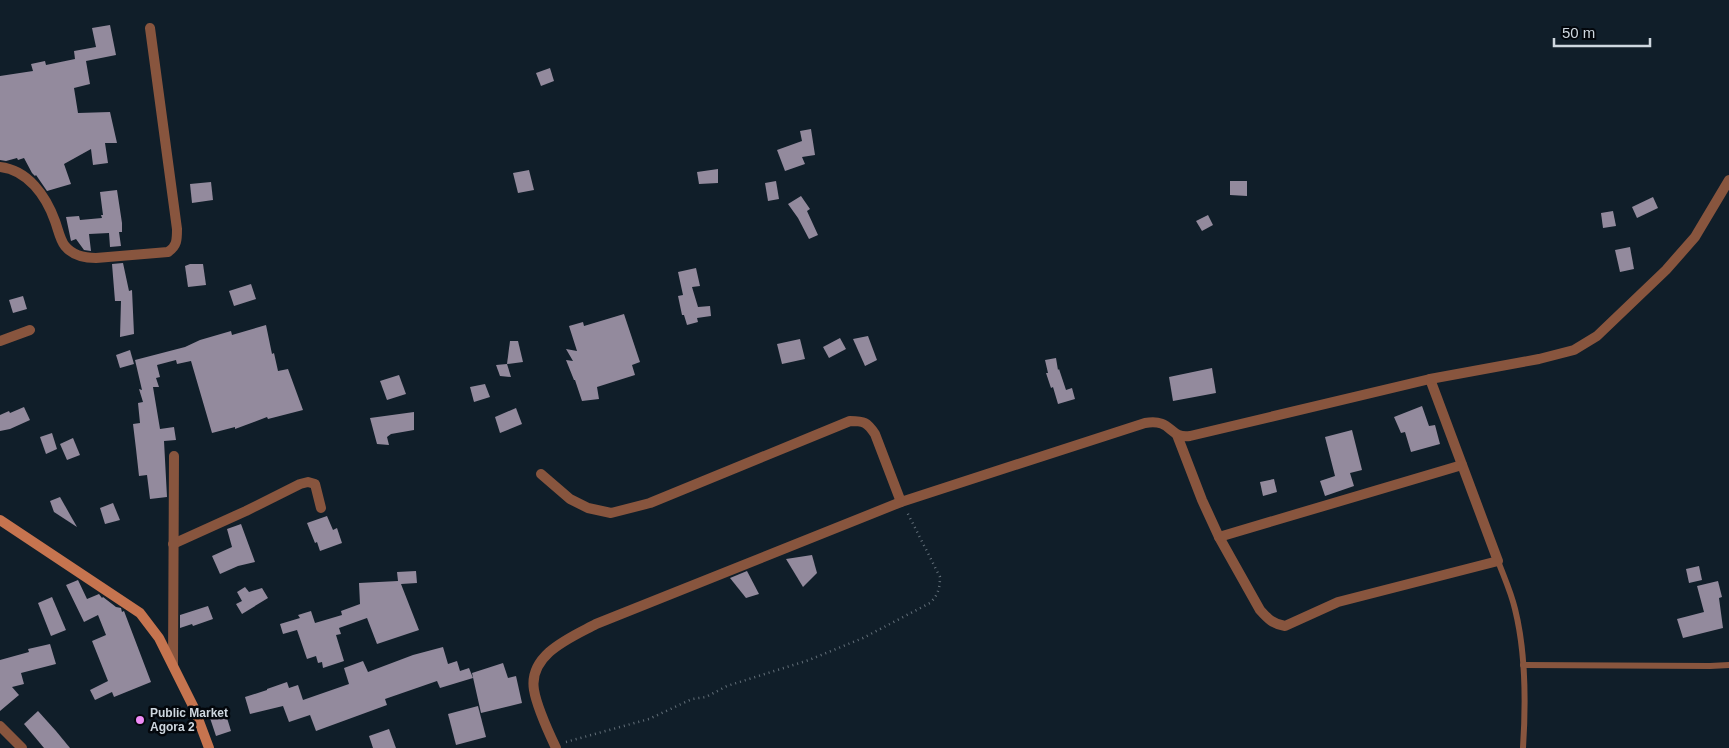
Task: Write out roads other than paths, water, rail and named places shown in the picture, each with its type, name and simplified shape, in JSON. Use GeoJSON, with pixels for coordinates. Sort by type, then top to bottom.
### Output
{"type":"FeatureCollection","features":[{"type":"Feature","properties":{"kind":"main road"},"geometry":{"type":"LineString","coordinates":[[0,520],[140,613],[160,638],[194,708],[210,748]]}},
{"type":"Feature","properties":{"kind":"street"},"geometry":{"type":"LineString","coordinates":[[0,167],[14,170],[43,194],[51,210],[63,245],[74,254],[86,258],[96,258],[168,252],[174,248],[177,240],[177,229],[150,28]]}},
{"type":"Feature","properties":{"kind":"street"},"geometry":{"type":"LineString","coordinates":[[1177,435],[1183,437],[1190,436],[1430,378],[1539,359],[1574,350],[1597,336],[1672,264],[1694,237],[1729,180]]}},
{"type":"Feature","properties":{"kind":"street"},"geometry":{"type":"LineString","coordinates":[[0,341],[30,330]]}},
{"type":"Feature","properties":{"kind":"street"},"geometry":{"type":"LineString","coordinates":[[555,746],[534,689],[534,678],[538,666],[560,643],[596,624],[901,502],[1145,424],[1160,422],[1166,424],[1177,435],[1202,500],[1219,537],[1260,610],[1276,625],[1285,626],[1338,602],[1498,561],[1430,378]]}},
{"type":"Feature","properties":{"kind":"street"},"geometry":{"type":"LineString","coordinates":[[540,474],[570,499],[588,508],[611,513],[650,503],[850,421],[863,421],[870,426],[874,434],[901,502]]}},
{"type":"Feature","properties":{"kind":"street"},"geometry":{"type":"LineString","coordinates":[[173,665],[174,456]]}},
{"type":"Feature","properties":{"kind":"street"},"geometry":{"type":"LineString","coordinates":[[1219,537],[1462,464]]}},
{"type":"Feature","properties":{"kind":"street"},"geometry":{"type":"LineString","coordinates":[[173,544],[300,484],[308,482],[315,484],[321,508]]}},
{"type":"Feature","properties":{"kind":"street"},"geometry":{"type":"LineString","coordinates":[[0,726],[22,748]]}},
{"type":"Feature","properties":{"kind":"lane"},"geometry":{"type":"LineString","coordinates":[[1498,561],[1515,607],[1521,638],[1525,721],[1523,748]]}},
{"type":"Feature","properties":{"kind":"lane"},"geometry":{"type":"LineString","coordinates":[[1523,664],[1710,666],[1729,664]]}},
{"type":"Feature","properties":{"kind":"place","name":"Public Market Agora 2"},"geometry":{"type":"Point","coordinates":[140,720]}}]}
